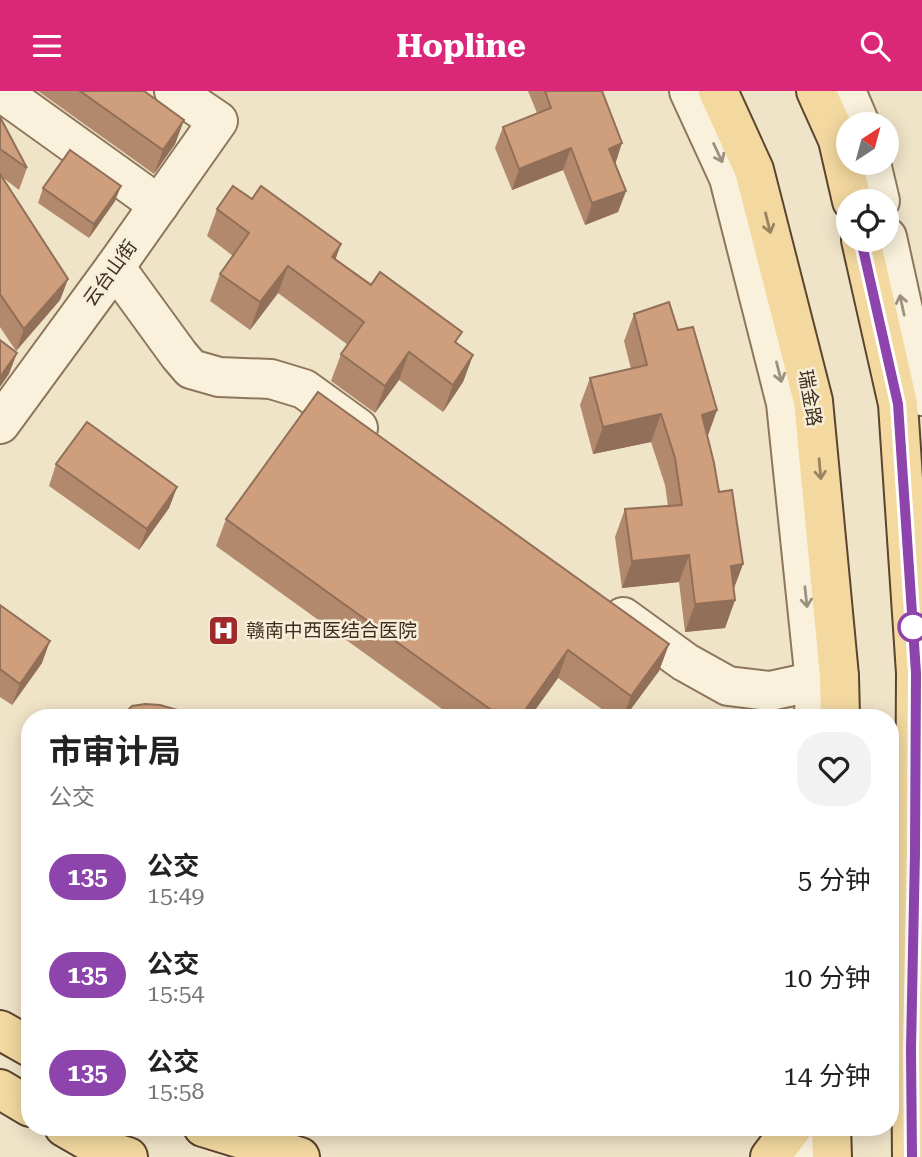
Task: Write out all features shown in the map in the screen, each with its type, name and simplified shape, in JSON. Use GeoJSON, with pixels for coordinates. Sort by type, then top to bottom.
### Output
{"type":"FeatureCollection","features":[{"type":"Feature","properties":{"kind":"main road","name":"瑞金路"},"geometry":{"type":"LineString","coordinates":[[718,91],[754,170],[813,401],[823,692],[834,709]]}},
{"type":"Feature","properties":{"kind":"main road"},"geometry":{"type":"LineString","coordinates":[[816,91],[838,140],[849,189]]}},
{"type":"Feature","properties":{"kind":"main road"},"geometry":{"type":"LineString","coordinates":[[864,252],[898,404],[916,673],[912,1157]]}},
{"type":"Feature","properties":{"kind":"main road"},"geometry":{"type":"LineString","coordinates":[[0,1030],[21,1042]]}},
{"type":"Feature","properties":{"kind":"main road"},"geometry":{"type":"LineString","coordinates":[[911,1049],[922,1095]]}},
{"type":"Feature","properties":{"kind":"main road"},"geometry":{"type":"LineString","coordinates":[[0,1089],[21,1102]]}},
{"type":"Feature","properties":{"kind":"main road"},"geometry":{"type":"LineString","coordinates":[[85,1136],[110,1147]]}},
{"type":"Feature","properties":{"kind":"main road"},"geometry":{"type":"LineString","coordinates":[[232,1136],[300,1157]]}},
{"type":"Feature","properties":{"kind":"main road"},"geometry":{"type":"LineString","coordinates":[[770,1157],[786,1136]]}},
{"type":"Feature","properties":{"kind":"main road"},"geometry":{"type":"LineString","coordinates":[[831,1136],[832,1157]]}},
{"type":"Feature","properties":{"kind":"street"},"geometry":{"type":"LineString","coordinates":[[0,91],[159,205]]}},
{"type":"Feature","properties":{"kind":"street","name":"云台山街"},"geometry":{"type":"LineString","coordinates":[[0,424],[218,121],[174,91]]}},
{"type":"Feature","properties":{"kind":"street"},"geometry":{"type":"LineString","coordinates":[[596,597],[685,661],[728,685],[771,691],[823,692],[786,403],[729,178],[689,91]]}},
{"type":"Feature","properties":{"kind":"street"},"geometry":{"type":"LineString","coordinates":[[846,91],[855,112]]}},
{"type":"Feature","properties":{"kind":"street"},"geometry":{"type":"LineString","coordinates":[[890,252],[922,396]]}},
{"type":"Feature","properties":{"kind":"street"},"geometry":{"type":"LineString","coordinates":[[115,267],[191,369],[219,377],[271,379],[304,389],[383,445]]}},
{"type":"Feature","properties":{"kind":"street"},"geometry":{"type":"LineString","coordinates":[[807,1136],[808,1157]]}},
{"type":"Feature","properties":{"kind":"building"},"geometry":{"type":"Polygon","coordinates":[[[80,91],[144,91],[184,120],[163,150],[80,91]]]}},
{"type":"Feature","properties":{"kind":"building"},"geometry":{"type":"Polygon","coordinates":[[[545,91],[602,91],[622,143],[609,149],[626,191],[592,203],[571,148],[519,169],[503,127],[551,108],[545,91]]]}},
{"type":"Feature","properties":{"kind":"building"},"geometry":{"type":"Polygon","coordinates":[[[0,117],[27,168],[0,149],[0,117]]]}},
{"type":"Feature","properties":{"kind":"building"},"geometry":{"type":"Polygon","coordinates":[[[70,150],[121,186],[94,224],[43,188],[70,150]]]}},
{"type":"Feature","properties":{"kind":"building"},"geometry":{"type":"Polygon","coordinates":[[[0,174],[68,279],[24,329],[0,294],[0,174]]]}},
{"type":"Feature","properties":{"kind":"building"},"geometry":{"type":"Polygon","coordinates":[[[233,186],[252,199],[261,186],[341,244],[332,257],[371,285],[380,272],[462,332],[455,342],[473,355],[453,385],[409,352],[385,386],[341,354],[364,322],[288,266],[260,302],[220,274],[249,233],[217,209],[233,186]]]}},
{"type":"Feature","properties":{"kind":"building"},"geometry":{"type":"Polygon","coordinates":[[[669,302],[678,330],[693,327],[717,410],[702,415],[719,492],[732,490],[743,564],[731,566],[735,600],[695,604],[689,555],[632,561],[625,509],[682,505],[675,458],[661,414],[603,427],[590,378],[647,365],[634,314],[669,302]]]}},
{"type":"Feature","properties":{"kind":"building"},"geometry":{"type":"Polygon","coordinates":[[[0,340],[17,353],[0,377],[0,340]]]}},
{"type":"Feature","properties":{"kind":"building"},"geometry":{"type":"Polygon","coordinates":[[[318,392],[669,644],[631,696],[568,650],[526,709],[490,709],[226,519],[318,392]]]}},
{"type":"Feature","properties":{"kind":"building"},"geometry":{"type":"Polygon","coordinates":[[[87,422],[177,487],[147,529],[56,464],[87,422]]]}},
{"type":"Feature","properties":{"kind":"building"},"geometry":{"type":"Polygon","coordinates":[[[0,605],[50,641],[20,684],[0,669],[0,605]]]}},
{"type":"Feature","properties":{"kind":"building"},"geometry":{"type":"Polygon","coordinates":[[[160,705],[174,709],[129,709],[132,706],[160,705]]]}},
{"type":"Feature","properties":{"kind":"bus line","name":"135"},"geometry":{"type":"LineString","coordinates":[[864,252],[898,404],[916,673],[912,1157]]}},
{"type":"Feature","properties":{"kind":"place","name":"赣南中西医结合医院"},"geometry":{"type":"Point","coordinates":[223,630]}}]}
